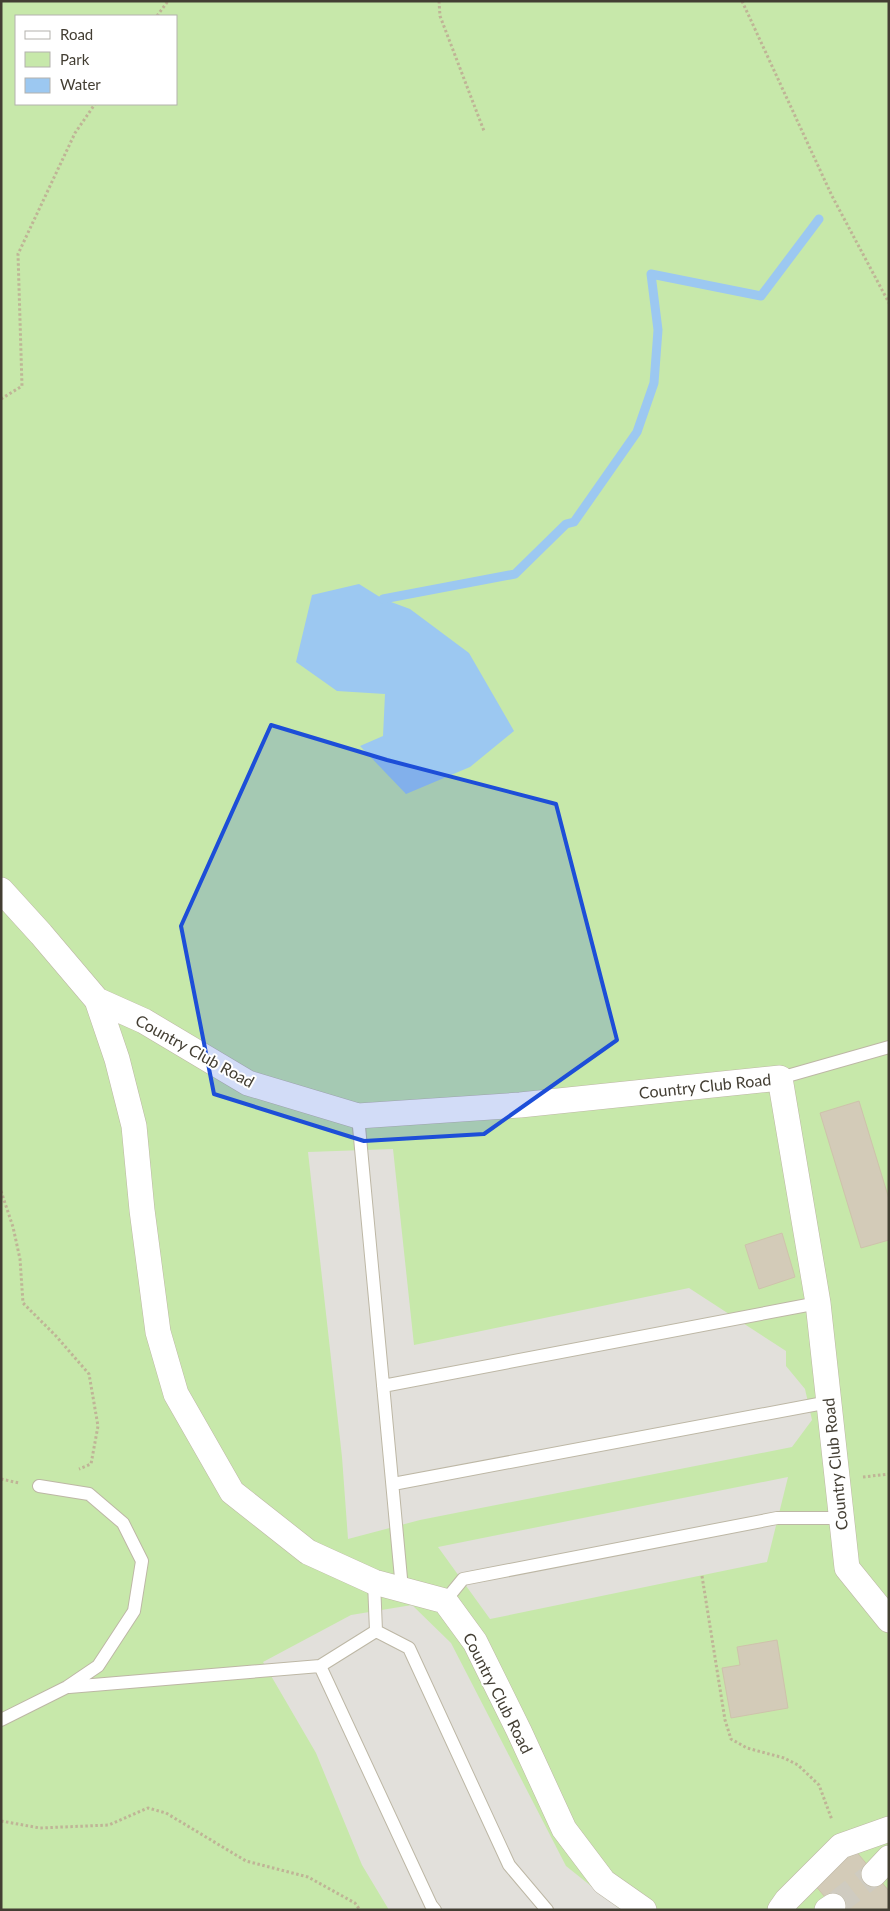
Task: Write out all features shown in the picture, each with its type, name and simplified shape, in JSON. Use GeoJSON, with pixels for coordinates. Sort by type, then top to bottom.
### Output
{"type":"FeatureCollection","features":[{"type":"Feature","properties":{"kind":"street","name":"Country Club Road"},"geometry":{"type":"LineString","coordinates":[[1,890],[42,934],[97,1000],[117,1059],[134,1126],[142,1210],[158,1332],[176,1394],[232,1492],[308,1552],[374,1582],[445,1601],[475,1642],[564,1829],[604,1882],[644,1910]]}},
{"type":"Feature","properties":{"kind":"street","name":"Country Club Road"},"geometry":{"type":"LineString","coordinates":[[97,1000],[144,1021],[248,1083],[358,1116],[520,1105],[780,1078],[818,1303],[838,1480],[840,1518],[847,1568],[889,1620]]}},
{"type":"Feature","properties":{"kind":"street"},"geometry":{"type":"LineString","coordinates":[[780,1910],[787,1900],[841,1846],[889,1829]]}},
{"type":"Feature","properties":{"kind":"lane"},"geometry":{"type":"LineString","coordinates":[[780,1078],[889,1047]]}},
{"type":"Feature","properties":{"kind":"lane"},"geometry":{"type":"LineString","coordinates":[[358,1116],[402,1590]]}},
{"type":"Feature","properties":{"kind":"lane"},"geometry":{"type":"LineString","coordinates":[[383,1386],[818,1303]]}},
{"type":"Feature","properties":{"kind":"lane"},"geometry":{"type":"LineString","coordinates":[[393,1484],[829,1402]]}},
{"type":"Feature","properties":{"kind":"lane"},"geometry":{"type":"LineString","coordinates":[[1,1720],[67,1687],[98,1666],[134,1611],[142,1560],[123,1523],[89,1494],[39,1486]]}},
{"type":"Feature","properties":{"kind":"lane"},"geometry":{"type":"LineString","coordinates":[[445,1601],[463,1579],[777,1518],[840,1518]]}},
{"type":"Feature","properties":{"kind":"lane"},"geometry":{"type":"LineString","coordinates":[[374,1582],[376,1631]]}},
{"type":"Feature","properties":{"kind":"lane"},"geometry":{"type":"LineString","coordinates":[[67,1687],[320,1666],[376,1631]]}},
{"type":"Feature","properties":{"kind":"lane"},"geometry":{"type":"LineString","coordinates":[[376,1631],[409,1648],[470,1784],[509,1865],[547,1910]]}},
{"type":"Feature","properties":{"kind":"lane"},"geometry":{"type":"LineString","coordinates":[[320,1666],[430,1905],[434,1910]]}},
{"type":"Feature","properties":{"kind":"path"},"geometry":{"type":"LineString","coordinates":[[158,15],[168,1]]}},
{"type":"Feature","properties":{"kind":"path"},"geometry":{"type":"LineString","coordinates":[[439,1],[440,16],[484,131]]}},
{"type":"Feature","properties":{"kind":"path"},"geometry":{"type":"LineString","coordinates":[[742,1],[832,196],[889,303]]}},
{"type":"Feature","properties":{"kind":"path"},"geometry":{"type":"LineString","coordinates":[[1,399],[22,386],[18,254],[75,132],[94,105]]}},
{"type":"Feature","properties":{"kind":"path"},"geometry":{"type":"LineString","coordinates":[[1,1190],[13,1227],[20,1259],[22,1303],[56,1336],[89,1374],[98,1426],[91,1464],[39,1486],[1,1479]]}},
{"type":"Feature","properties":{"kind":"path"},"geometry":{"type":"LineString","coordinates":[[702,1576],[725,1720],[731,1739],[746,1748],[784,1758],[798,1765],[819,1785],[835,1828]]}},
{"type":"Feature","properties":{"kind":"path"},"geometry":{"type":"LineString","coordinates":[[1,1821],[40,1828],[109,1825],[148,1808],[166,1813],[246,1861],[308,1878],[355,1903],[360,1910]]}},
{"type":"Feature","properties":{"kind":"highlighted area"},"geometry":{"type":"Polygon","coordinates":[[[271,725],[387,760],[556,804],[617,1040],[484,1134],[364,1141],[214,1094],[181,926],[271,725]]]}},
{"type":"Feature","properties":{"kind":"green space"},"geometry":{"type":"Polygon","coordinates":[[[1,1],[889,1],[889,1910],[1,1910],[1,1]]]}},
{"type":"Feature","properties":{"kind":"shaded area"},"geometry":{"type":"Polygon","coordinates":[[[393,1149],[414,1345],[689,1288],[786,1351],[786,1366],[805,1389],[812,1420],[792,1447],[420,1520],[348,1539],[342,1457],[308,1152],[393,1149]]]}},
{"type":"Feature","properties":{"kind":"shaded area"},"geometry":{"type":"Polygon","coordinates":[[[788,1477],[767,1562],[490,1619],[438,1547],[788,1477]]]}},
{"type":"Feature","properties":{"kind":"shaded area"},"geometry":{"type":"Polygon","coordinates":[[[412,1605],[451,1643],[566,1866],[621,1910],[389,1910],[362,1865],[316,1753],[263,1662],[351,1615],[412,1605]]]}},
{"type":"Feature","properties":{"kind":"water"},"geometry":{"type":"Polygon","coordinates":[[[359,584],[383,599],[410,609],[469,653],[514,731],[470,767],[406,794],[360,746],[383,736],[385,694],[337,691],[296,662],[312,595],[359,584]]]}},
{"type":"Feature","properties":{"kind":"building"},"geometry":{"type":"Polygon","coordinates":[[[859,1101],[889,1199],[889,1240],[861,1248],[820,1113],[859,1101]]]}},
{"type":"Feature","properties":{"kind":"building"},"geometry":{"type":"Polygon","coordinates":[[[782,1233],[795,1277],[759,1289],[745,1245],[782,1233]]]}},
{"type":"Feature","properties":{"kind":"building"},"geometry":{"type":"Polygon","coordinates":[[[777,1640],[788,1708],[731,1718],[722,1668],[740,1665],[737,1647],[777,1640]]]}},
{"type":"Feature","properties":{"kind":"building"},"geometry":{"type":"Polygon","coordinates":[[[855,1850],[889,1891],[889,1910],[836,1910],[814,1884],[855,1850]]]}},
{"type":"Feature","properties":{"kind":"waterway"},"geometry":{"type":"LineString","coordinates":[[383,599],[515,574],[566,524],[574,522],[637,432],[654,383],[658,330],[651,274],[761,296],[819,219]]}},
{"type":"Feature","properties":{"kind":"tunnel"},"geometry":{"type":"LineString","coordinates":[[833,1906],[874,1874]]}}]}
